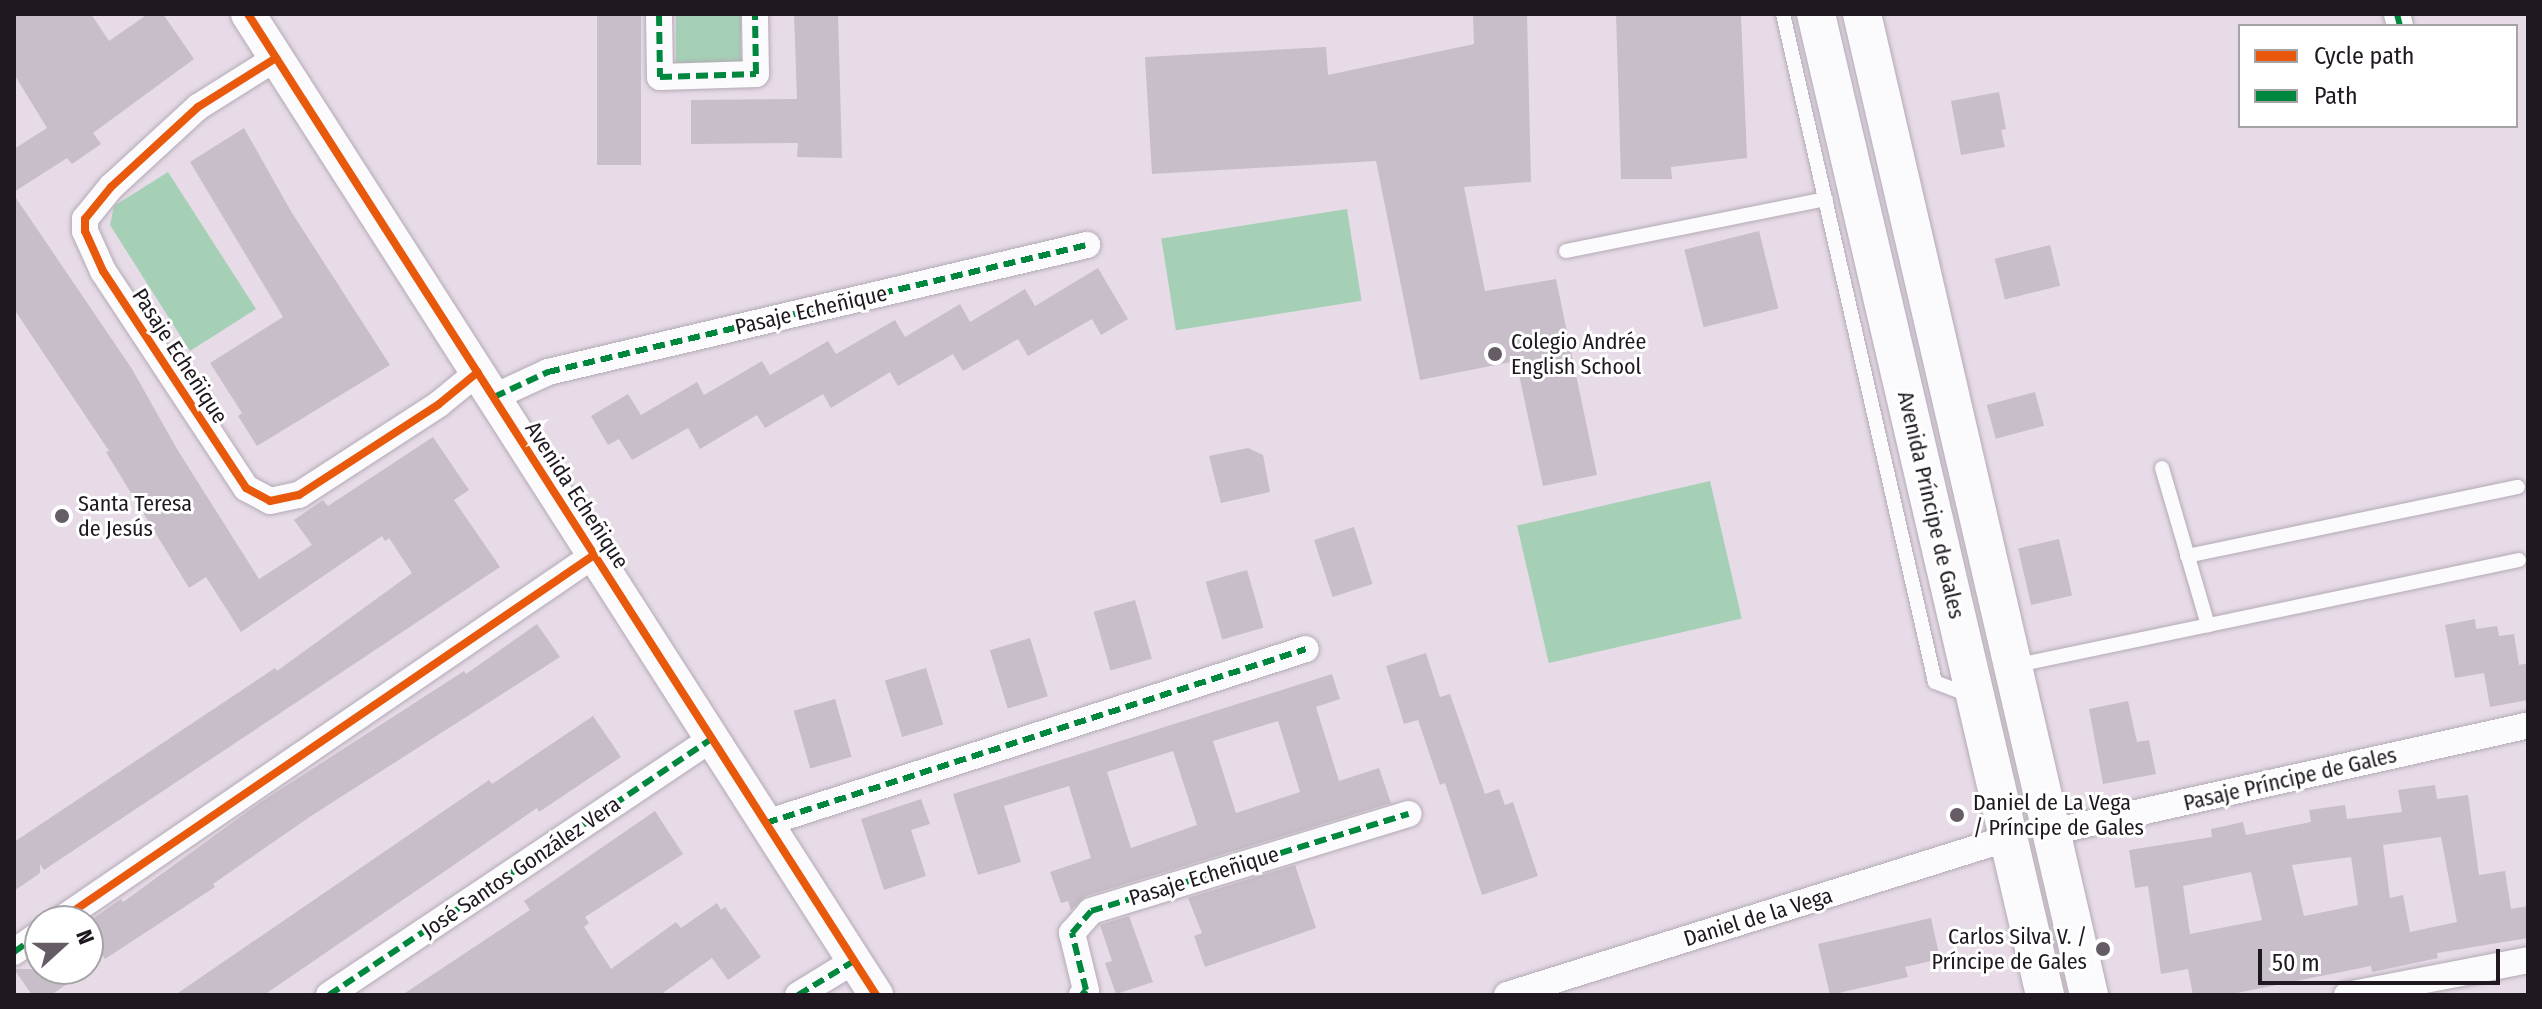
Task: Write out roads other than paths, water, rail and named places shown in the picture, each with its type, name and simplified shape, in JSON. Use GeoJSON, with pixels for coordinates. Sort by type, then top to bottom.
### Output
{"type":"FeatureCollection","features":[{"type":"Feature","properties":{"kind":"main road","name":"Avenida Príncipe de Gales"},"geometry":{"type":"LineString","coordinates":[[1816,14],[2045,995]]}},
{"type":"Feature","properties":{"kind":"main road","name":"Avenida Príncipe de Gales"},"geometry":{"type":"LineString","coordinates":[[1862,14],[2089,995]]}},
{"type":"Feature","properties":{"kind":"street","name":"Avenida Echeñique"},"geometry":{"type":"LineString","coordinates":[[248,14],[876,995]]}},
{"type":"Feature","properties":{"kind":"street"},"geometry":{"type":"LineString","coordinates":[[659,14],[660,77],[756,74],[755,14]]}},
{"type":"Feature","properties":{"kind":"street","name":"Pasaje Echeñique"},"geometry":{"type":"LineString","coordinates":[[276,58],[198,107],[111,187],[85,219],[85,231],[103,271],[246,488],[270,501],[299,495],[439,404],[486,384],[1087,245]]}},
{"type":"Feature","properties":{"kind":"street"},"geometry":{"type":"LineString","coordinates":[[82,905],[594,555]]}},
{"type":"Feature","properties":{"kind":"street"},"geometry":{"type":"LineString","coordinates":[[766,823],[1306,649]]}},
{"type":"Feature","properties":{"kind":"street","name":"Pasaje Príncipe de Gales"},"geometry":{"type":"LineString","coordinates":[[2051,832],[2528,725]]}},
{"type":"Feature","properties":{"kind":"street","name":"José Santos González Vera"},"geometry":{"type":"LineString","coordinates":[[329,995],[712,739]]}},
{"type":"Feature","properties":{"kind":"street","name":"Pasaje Echeñique"},"geometry":{"type":"LineString","coordinates":[[1082,995],[1086,990],[1072,933],[1091,911],[1408,814]]}},
{"type":"Feature","properties":{"kind":"street","name":"Daniel de la Vega"},"geometry":{"type":"LineString","coordinates":[[1507,995],[2009,838]]}},
{"type":"Feature","properties":{"kind":"street"},"geometry":{"type":"LineString","coordinates":[[2347,995],[2528,960]]}},
{"type":"Feature","properties":{"kind":"street"},"geometry":{"type":"LineString","coordinates":[[798,995],[854,961]]}},
{"type":"Feature","properties":{"kind":"lane"},"geometry":{"type":"LineString","coordinates":[[1783,14],[1935,682],[1976,698]]}},
{"type":"Feature","properties":{"kind":"lane"},"geometry":{"type":"LineString","coordinates":[[1566,251],[1826,199]]}},
{"type":"Feature","properties":{"kind":"lane"},"geometry":{"type":"LineString","coordinates":[[2162,468],[2208,625]]}},
{"type":"Feature","properties":{"kind":"lane"},"geometry":{"type":"LineString","coordinates":[[2187,556],[2518,487]]}},
{"type":"Feature","properties":{"kind":"lane"},"geometry":{"type":"LineString","coordinates":[[2013,666],[2519,560]]}},
{"type":"Feature","properties":{"kind":"place","name":"Colegio Andrée English School"},"geometry":{"type":"Point","coordinates":[1495,354]}},
{"type":"Feature","properties":{"kind":"place","name":"Santa Teresa de Jesús"},"geometry":{"type":"Point","coordinates":[62,516]}},
{"type":"Feature","properties":{"kind":"place","name":"Daniel de La Vega / Príncipe de Gales"},"geometry":{"type":"Point","coordinates":[1957,815]}},
{"type":"Feature","properties":{"kind":"place","name":"Carlos Silva V. / Príncipe de Gales"},"geometry":{"type":"Point","coordinates":[2103,949]}}]}
